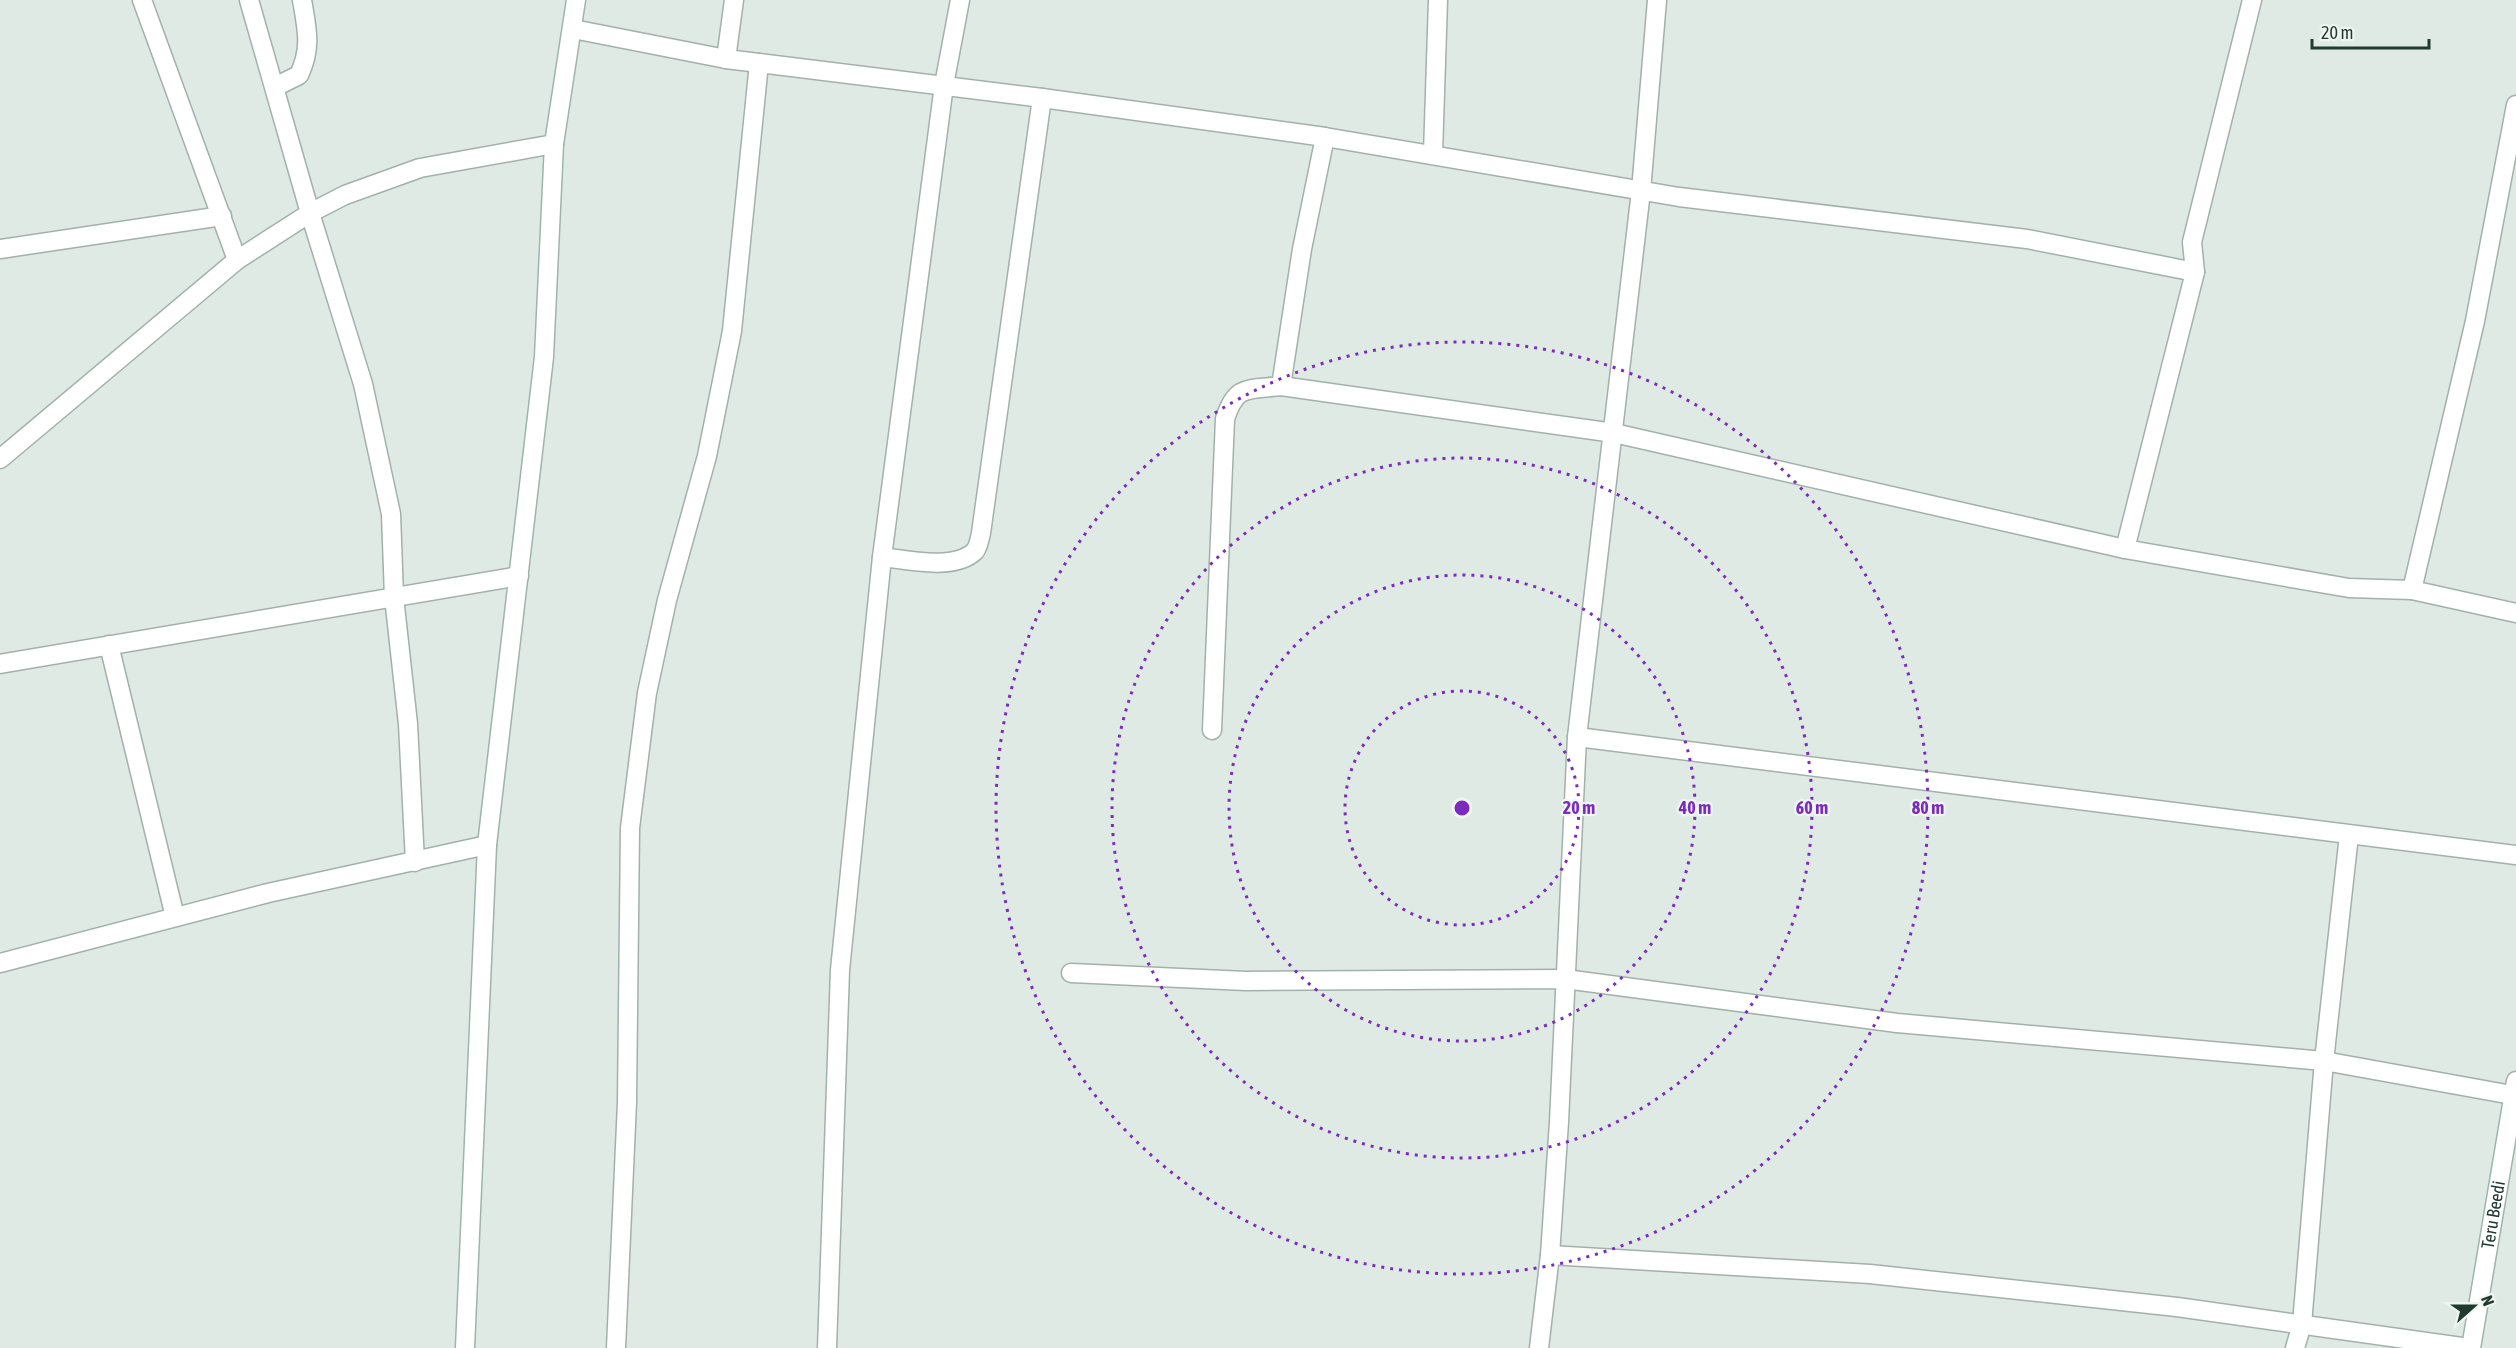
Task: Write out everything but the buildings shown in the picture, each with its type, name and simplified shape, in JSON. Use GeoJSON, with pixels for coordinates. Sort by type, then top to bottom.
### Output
{"type":"FeatureCollection","features":[{"type":"Feature","properties":{"kind":"street"},"geometry":{"type":"LineString","coordinates":[[142,0],[237,260]]}},
{"type":"Feature","properties":{"kind":"street"},"geometry":{"type":"LineString","coordinates":[[249,0],[367,405],[391,513],[394,597],[408,724],[415,862]]}},
{"type":"Feature","properties":{"kind":"street"},"geometry":{"type":"LineString","coordinates":[[275,87],[299,75],[308,57],[308,36],[302,0]]}},
{"type":"Feature","properties":{"kind":"street"},"geometry":{"type":"LineString","coordinates":[[465,1348],[486,845],[544,357],[554,144],[576,0]]}},
{"type":"Feature","properties":{"kind":"street"},"geometry":{"type":"LineString","coordinates":[[726,59],[734,0]]}},
{"type":"Feature","properties":{"kind":"street"},"geometry":{"type":"LineString","coordinates":[[827,1348],[840,970],[882,557],[944,85],[960,0]]}},
{"type":"Feature","properties":{"kind":"street"},"geometry":{"type":"LineString","coordinates":[[1433,154],[1438,0]]}},
{"type":"Feature","properties":{"kind":"street"},"geometry":{"type":"LineString","coordinates":[[1539,1348],[1550,1255],[1577,737],[1641,191],[1657,0]]}},
{"type":"Feature","properties":{"kind":"street"},"geometry":{"type":"LineString","coordinates":[[2125,549],[2195,272],[2192,242],[2252,0]]}},
{"type":"Feature","properties":{"kind":"street"},"geometry":{"type":"LineString","coordinates":[[573,29],[726,59],[944,85],[1325,137],[1641,191],[2027,239],[2195,272]]}},
{"type":"Feature","properties":{"kind":"street"},"geometry":{"type":"LineString","coordinates":[[616,1348],[627,1102],[630,828],[647,693],[667,600],[707,456],[732,331],[759,63]]}},
{"type":"Feature","properties":{"kind":"street"},"geometry":{"type":"LineString","coordinates":[[882,557],[940,563],[963,558],[976,550],[981,533],[1042,98]]}},
{"type":"Feature","properties":{"kind":"street"},"geometry":{"type":"LineString","coordinates":[[2412,590],[2475,321],[2516,105]]}},
{"type":"Feature","properties":{"kind":"street"},"geometry":{"type":"LineString","coordinates":[[1281,386],[1302,249],[1325,137]]}},
{"type":"Feature","properties":{"kind":"street"},"geometry":{"type":"LineString","coordinates":[[0,459],[237,260],[310,213],[345,195],[420,168],[554,144]]}},
{"type":"Feature","properties":{"kind":"street"},"geometry":{"type":"LineString","coordinates":[[0,249],[222,216]]}},
{"type":"Feature","properties":{"kind":"street"},"geometry":{"type":"LineString","coordinates":[[1212,730],[1225,419],[1231,399],[1244,391],[1281,386],[1614,433],[2125,549],[2349,588],[2412,590],[2516,613]]}},
{"type":"Feature","properties":{"kind":"street"},"geometry":{"type":"LineString","coordinates":[[0,664],[519,576]]}},
{"type":"Feature","properties":{"kind":"street"},"geometry":{"type":"LineString","coordinates":[[109,645],[175,917]]}},
{"type":"Feature","properties":{"kind":"street"},"geometry":{"type":"LineString","coordinates":[[1577,737],[2516,855]]}},
{"type":"Feature","properties":{"kind":"street"},"geometry":{"type":"LineString","coordinates":[[2295,1348],[2302,1324],[2324,1061],[2349,835]]}},
{"type":"Feature","properties":{"kind":"street"},"geometry":{"type":"LineString","coordinates":[[0,963],[268,893],[486,845]]}},
{"type":"Feature","properties":{"kind":"street"},"geometry":{"type":"LineString","coordinates":[[1071,973],[1246,981],[1565,979],[1897,1023],[2324,1061],[2514,1088]]}},
{"type":"Feature","properties":{"kind":"street","name":"Teru Beedi"},"geometry":{"type":"LineString","coordinates":[[2470,1348],[2514,1088]]}},
{"type":"Feature","properties":{"kind":"street"},"geometry":{"type":"LineString","coordinates":[[1550,1255],[1870,1274],[2176,1307],[2470,1348]]}}]}
